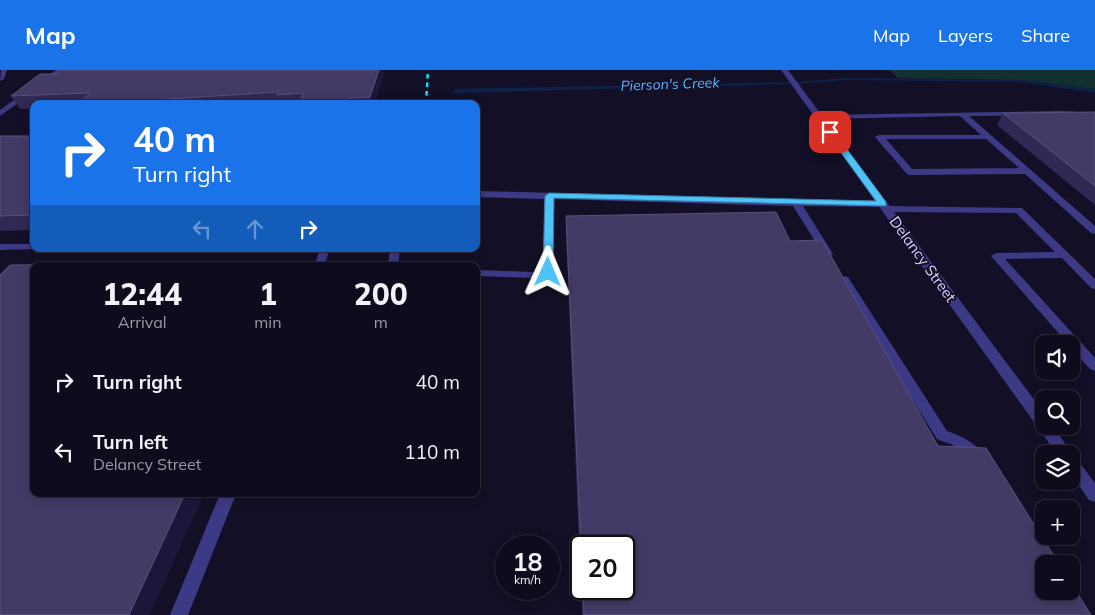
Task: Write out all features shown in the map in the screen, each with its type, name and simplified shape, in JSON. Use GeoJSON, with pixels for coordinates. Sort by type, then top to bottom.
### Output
{"type":"FeatureCollection","features":[{"type":"Feature","properties":{"kind":"street"},"geometry":{"type":"LineString","coordinates":[[0,78],[4,70]]}},
{"type":"Feature","properties":{"kind":"street"},"geometry":{"type":"LineString","coordinates":[[0,114],[60,70]]}},
{"type":"Feature","properties":{"kind":"street","name":"Delancy Street"},"geometry":{"type":"LineString","coordinates":[[784,70],[1035,413]]}},
{"type":"Feature","properties":{"kind":"street"},"geometry":{"type":"LineString","coordinates":[[820,117],[1062,112],[1095,115]]}},
{"type":"Feature","properties":{"kind":"street"},"geometry":{"type":"LineString","coordinates":[[962,114],[1095,231]]}},
{"type":"Feature","properties":{"kind":"street"},"geometry":{"type":"LineString","coordinates":[[987,137],[879,137],[910,172],[1026,171]]}},
{"type":"Feature","properties":{"kind":"street"},"geometry":{"type":"LineString","coordinates":[[480,194],[1019,210],[1095,285]]}},
{"type":"Feature","properties":{"kind":"street"},"geometry":{"type":"LineString","coordinates":[[480,273],[533,276],[548,272],[549,196]]}},
{"type":"Feature","properties":{"kind":"street"},"geometry":{"type":"LineString","coordinates":[[796,203],[942,436],[960,442],[985,463]]}},
{"type":"Feature","properties":{"kind":"street"},"geometry":{"type":"LineString","coordinates":[[0,247],[30,247]]}},
{"type":"Feature","properties":{"kind":"street"},"geometry":{"type":"LineString","coordinates":[[1064,255],[996,256],[1095,366]]}},
{"type":"Feature","properties":{"kind":"street"},"geometry":{"type":"LineString","coordinates":[[1080,474],[1095,495]]}},
{"type":"Feature","properties":{"kind":"street"},"geometry":{"type":"LineString","coordinates":[[178,615],[227,497]]}},
{"type":"Feature","properties":{"kind":"green space"},"geometry":{"type":"Polygon","coordinates":[[[889,70],[1095,70],[1095,89],[1022,80],[898,78],[889,70]]]}},
{"type":"Feature","properties":{"kind":"building"},"geometry":{"type":"Polygon","coordinates":[[[63,70],[379,70],[370,97],[349,98],[348,100],[301,100],[303,93],[277,95],[278,92],[154,100],[83,100],[90,93],[11,96],[40,74],[58,74],[63,70]]]}},
{"type":"Feature","properties":{"kind":"building"},"geometry":{"type":"Polygon","coordinates":[[[1095,112],[1095,186],[1003,113],[1095,112]]]}},
{"type":"Feature","properties":{"kind":"building"},"geometry":{"type":"Polygon","coordinates":[[[0,136],[30,136],[30,215],[0,216],[0,136]]]}},
{"type":"Feature","properties":{"kind":"building"},"geometry":{"type":"Polygon","coordinates":[[[776,212],[790,241],[822,240],[938,446],[986,448],[1035,526],[1035,545],[1047,545],[1053,555],[1035,555],[1035,600],[1080,600],[1080,597],[1091,615],[584,615],[583,600],[635,600],[635,535],[580,535],[566,216],[776,212]]]}},
{"type":"Feature","properties":{"kind":"building"},"geometry":{"type":"Polygon","coordinates":[[[10,265],[30,265],[30,497],[184,497],[129,615],[0,615],[0,275],[10,265]]]}},
{"type":"Feature","properties":{"kind":"waterway","name":"Pierson's Creek"},"geometry":{"type":"LineString","coordinates":[[455,91],[794,83],[848,79],[1020,81],[1095,91]]}},
{"type":"Feature","properties":{"kind":"railway"},"geometry":{"type":"LineString","coordinates":[[426,100],[428,70]]}},
{"type":"Feature","properties":{"kind":"route"},"geometry":{"type":"LineString","coordinates":[[548,272],[549,196],[883,204],[830,132]]}}]}
